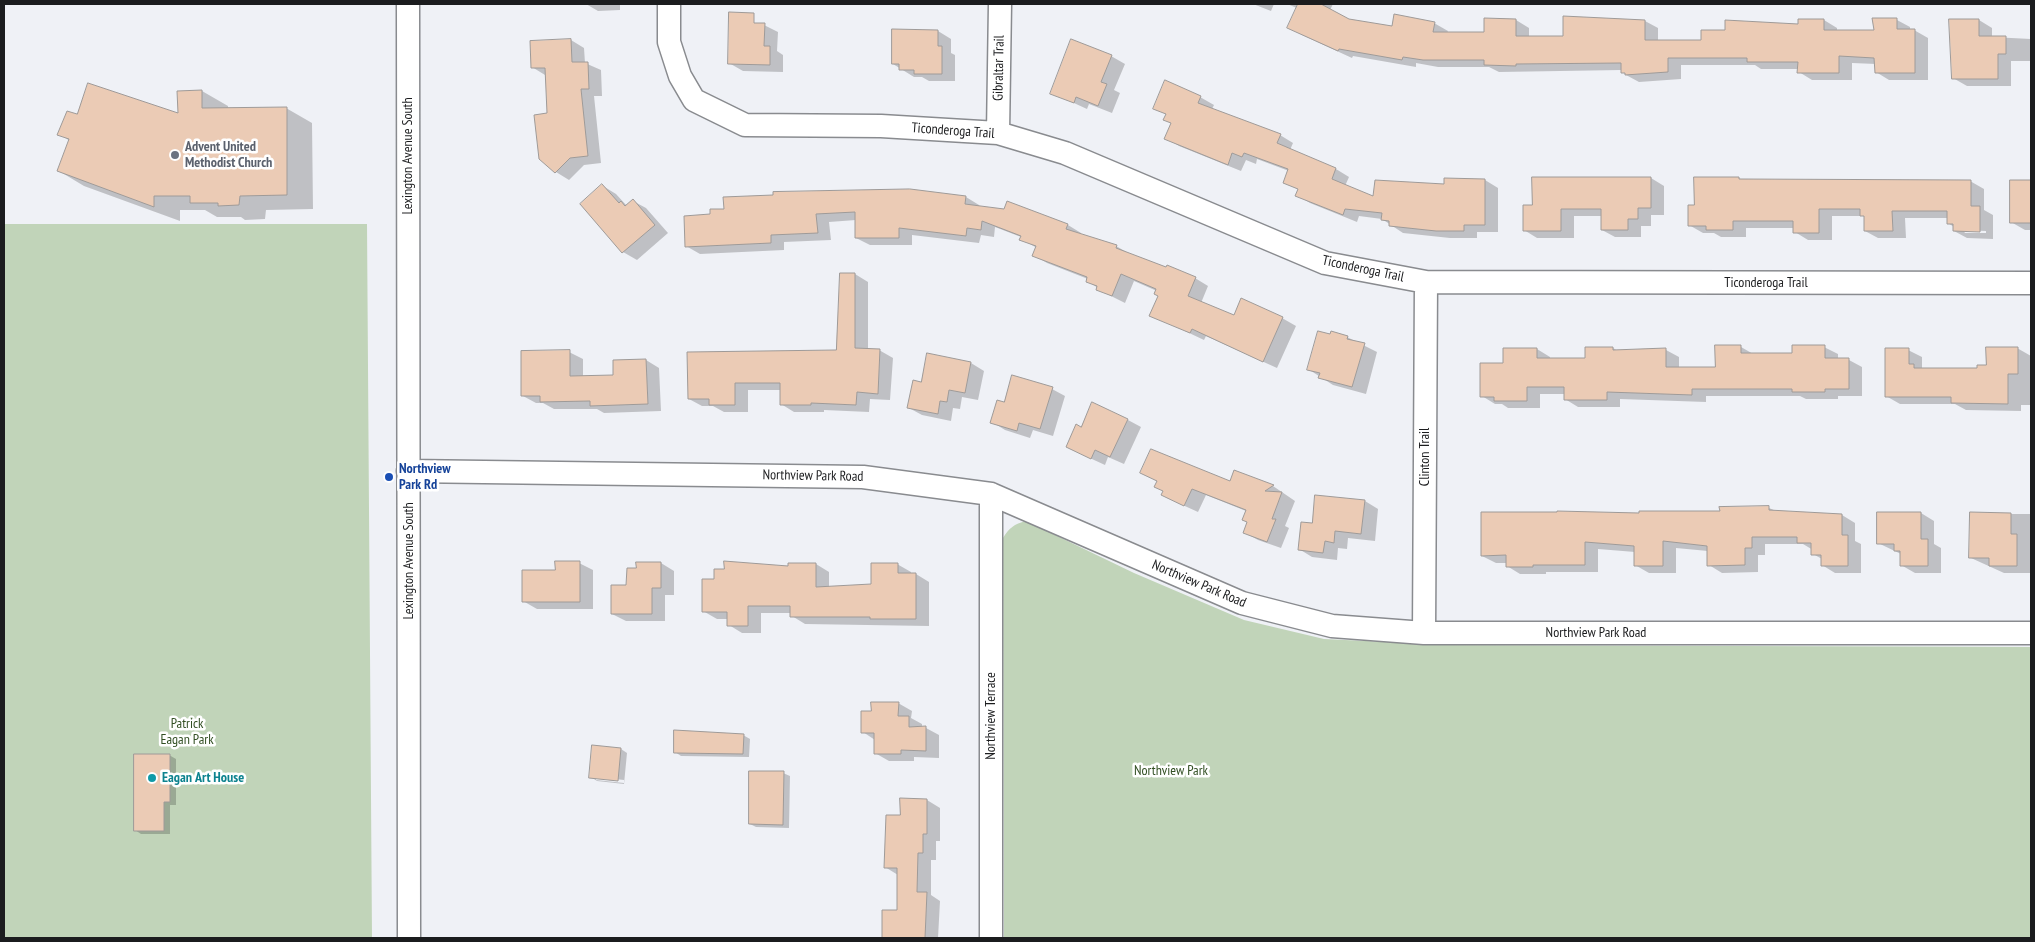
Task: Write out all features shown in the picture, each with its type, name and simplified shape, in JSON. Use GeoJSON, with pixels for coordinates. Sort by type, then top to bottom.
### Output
{"type":"FeatureCollection","features":[{"type":"Feature","properties":{"kind":"street","name":"Lexington Avenue South"},"geometry":{"type":"LineString","coordinates":[[408,4],[409,938]]}},
{"type":"Feature","properties":{"kind":"street","name":"Ticonderoga Trail"},"geometry":{"type":"LineString","coordinates":[[669,4],[669,42],[680,76],[694,100],[745,124],[881,126],[998,133],[1065,154],[1325,263],[1426,282],[2031,283]]}},
{"type":"Feature","properties":{"kind":"street","name":"Gibraltar Trail"},"geometry":{"type":"LineString","coordinates":[[998,133],[1000,4]]}},
{"type":"Feature","properties":{"kind":"street","name":"Clinton Trail"},"geometry":{"type":"LineString","coordinates":[[1424,632],[1426,282]]}},
{"type":"Feature","properties":{"kind":"street","name":"Northview Park Road"},"geometry":{"type":"LineString","coordinates":[[408,471],[863,477],[991,494],[1242,603],[1332,626],[1424,632],[2031,634]]}},
{"type":"Feature","properties":{"kind":"street","name":"Northview Terrace"},"geometry":{"type":"LineString","coordinates":[[991,494],[991,938]]}},
{"type":"Feature","properties":{"kind":"green space","name":"Patrick Eagan Park"},"geometry":{"type":"Polygon","coordinates":[[[4,224],[367,224],[372,938],[4,938],[4,224]]]}},
{"type":"Feature","properties":{"kind":"green space","name":"Northview Park"},"geometry":{"type":"Polygon","coordinates":[[[1026,521],[1134,573],[1244,620],[1324,639],[1450,645],[2031,647],[2031,938],[1004,938],[1003,538],[1012,527],[1026,521]]]}},
{"type":"Feature","properties":{"kind":"building"},"geometry":{"type":"Polygon","coordinates":[[[1298,4],[1321,4],[1349,19],[1392,26],[1394,14],[1435,22],[1433,32],[1484,32],[1484,18],[1516,19],[1516,36],[1563,36],[1563,16],[1645,20],[1645,40],[1701,40],[1701,30],[1725,30],[1725,20],[1798,24],[1798,19],[1824,19],[1824,30],[1874,30],[1872,18],[1897,18],[1897,29],[1915,29],[1915,73],[1875,73],[1874,58],[1839,56],[1839,73],[1797,73],[1798,62],[1747,62],[1747,58],[1668,58],[1668,72],[1625,75],[1625,73],[1621,73],[1621,63],[1516,64],[1516,66],[1484,65],[1484,60],[1423,60],[1403,57],[1402,60],[1339,49],[1338,51],[1287,28],[1298,4]]]}},
{"type":"Feature","properties":{"kind":"building"},"geometry":{"type":"Polygon","coordinates":[[[729,12],[754,13],[754,23],[765,23],[764,46],[770,46],[770,65],[728,64],[729,12]]]}},
{"type":"Feature","properties":{"kind":"building"},"geometry":{"type":"Polygon","coordinates":[[[1949,19],[1979,19],[1979,36],[2006,36],[2006,54],[1998,54],[1998,79],[1952,79],[1949,19]]]}},
{"type":"Feature","properties":{"kind":"building"},"geometry":{"type":"Polygon","coordinates":[[[892,29],[938,30],[938,46],[942,46],[942,74],[914,74],[914,70],[899,70],[899,64],[892,64],[892,29]]]}},
{"type":"Feature","properties":{"kind":"building"},"geometry":{"type":"Polygon","coordinates":[[[571,39],[572,62],[588,62],[589,89],[581,89],[588,156],[570,158],[555,173],[539,159],[534,115],[547,113],[545,68],[531,68],[530,41],[571,39]]]}},
{"type":"Feature","properties":{"kind":"building"},"geometry":{"type":"Polygon","coordinates":[[[1071,39],[1112,55],[1101,82],[1107,84],[1098,106],[1076,97],[1074,103],[1050,94],[1071,39]]]}},
{"type":"Feature","properties":{"kind":"building"},"geometry":{"type":"Polygon","coordinates":[[[1165,80],[1201,96],[1198,103],[1281,134],[1277,143],[1336,168],[1332,179],[1373,196],[1375,180],[1444,184],[1444,178],[1485,179],[1485,225],[1464,225],[1464,231],[1436,231],[1389,226],[1389,221],[1381,220],[1382,213],[1345,209],[1343,215],[1295,196],[1298,189],[1283,183],[1288,169],[1244,153],[1242,157],[1232,153],[1228,165],[1164,139],[1171,123],[1163,120],[1166,114],[1153,109],[1165,80]]]}},
{"type":"Feature","properties":{"kind":"building","name":"Advent United Methodist Church"},"geometry":{"type":"Polygon","coordinates":[[[88,83],[178,113],[177,91],[202,90],[202,108],[287,107],[287,195],[240,196],[239,205],[218,206],[218,203],[190,203],[190,196],[154,196],[154,207],[57,171],[69,139],[57,135],[67,111],[77,114],[88,83]]]}},
{"type":"Feature","properties":{"kind":"building"},"geometry":{"type":"Polygon","coordinates":[[[1532,177],[1651,177],[1651,208],[1638,208],[1638,219],[1628,219],[1628,230],[1601,230],[1601,209],[1561,209],[1561,231],[1523,231],[1523,205],[1532,205],[1532,177]]]}},
{"type":"Feature","properties":{"kind":"building"},"geometry":{"type":"Polygon","coordinates":[[[1694,177],[1739,177],[1739,179],[1971,180],[1971,206],[1980,206],[1980,232],[1953,231],[1953,224],[1947,224],[1947,211],[1892,211],[1893,231],[1864,231],[1864,216],[1860,216],[1860,209],[1819,209],[1819,233],[1793,233],[1793,221],[1733,221],[1733,230],[1706,230],[1706,226],[1688,226],[1688,205],[1694,205],[1694,177]]]}},
{"type":"Feature","properties":{"kind":"building"},"geometry":{"type":"Polygon","coordinates":[[[2010,180],[2031,180],[2031,223],[2010,223],[2010,180]]]}},
{"type":"Feature","properties":{"kind":"building"},"geometry":{"type":"Polygon","coordinates":[[[602,184],[619,203],[621,201],[625,206],[633,199],[655,225],[622,253],[580,204],[602,184]]]}},
{"type":"Feature","properties":{"kind":"building"},"geometry":{"type":"Polygon","coordinates":[[[910,189],[966,196],[965,204],[1004,209],[1007,201],[1068,224],[1066,229],[1117,245],[1116,248],[1196,277],[1188,296],[1234,315],[1241,298],[1283,317],[1263,362],[1192,329],[1190,333],[1149,316],[1158,296],[1154,294],[1156,289],[1121,274],[1112,296],[1096,290],[1097,286],[1086,282],[1087,277],[1032,256],[1036,246],[1019,240],[1021,236],[982,221],[981,230],[967,228],[966,236],[899,228],[899,238],[855,238],[855,212],[816,214],[818,233],[771,235],[771,243],[685,247],[684,216],[710,214],[710,209],[724,209],[723,197],[773,195],[773,192],[910,189]]]}},
{"type":"Feature","properties":{"kind":"building"},"geometry":{"type":"Polygon","coordinates":[[[840,273],[855,273],[855,348],[880,349],[878,394],[857,392],[856,405],[811,403],[811,405],[780,405],[780,383],[735,383],[735,405],[709,405],[709,399],[688,399],[687,352],[836,350],[840,273]]]}},
{"type":"Feature","properties":{"kind":"building"},"geometry":{"type":"Polygon","coordinates":[[[1318,331],[1330,334],[1331,331],[1348,336],[1347,339],[1365,343],[1352,387],[1318,378],[1320,373],[1307,370],[1318,331]]]}},
{"type":"Feature","properties":{"kind":"building"},"geometry":{"type":"Polygon","coordinates":[[[1715,345],[1741,345],[1741,353],[1792,353],[1792,345],[1825,345],[1825,358],[1849,358],[1849,389],[1825,389],[1825,392],[1792,392],[1792,389],[1692,389],[1692,395],[1607,392],[1607,400],[1564,400],[1564,387],[1527,387],[1527,401],[1494,401],[1494,397],[1480,397],[1480,363],[1503,363],[1503,348],[1537,348],[1537,358],[1585,358],[1585,347],[1613,347],[1613,350],[1666,348],[1666,367],[1715,367],[1715,345]]]}},
{"type":"Feature","properties":{"kind":"building"},"geometry":{"type":"Polygon","coordinates":[[[1986,347],[2018,347],[2018,374],[2008,374],[2008,404],[1951,403],[1951,397],[1885,397],[1885,348],[1909,348],[1909,364],[1914,364],[1914,368],[1977,368],[1977,365],[1986,365],[1986,347]]]}},
{"type":"Feature","properties":{"kind":"building"},"geometry":{"type":"Polygon","coordinates":[[[570,350],[570,376],[613,375],[613,360],[646,359],[648,404],[590,406],[590,401],[540,402],[540,396],[521,396],[521,351],[570,350]]]}},
{"type":"Feature","properties":{"kind":"building"},"geometry":{"type":"Polygon","coordinates":[[[927,353],[971,362],[965,393],[949,390],[947,402],[940,401],[938,414],[907,408],[913,380],[921,382],[927,353]]]}},
{"type":"Feature","properties":{"kind":"building"},"geometry":{"type":"Polygon","coordinates":[[[1012,375],[1053,387],[1040,429],[1019,423],[1017,431],[990,423],[997,400],[1004,402],[1012,375]]]}},
{"type":"Feature","properties":{"kind":"building"},"geometry":{"type":"Polygon","coordinates":[[[1092,402],[1128,419],[1110,457],[1095,450],[1091,459],[1066,447],[1076,424],[1081,427],[1092,402]]]}},
{"type":"Feature","properties":{"kind":"building"},"geometry":{"type":"Polygon","coordinates":[[[1151,449],[1230,481],[1234,470],[1274,485],[1265,491],[1282,492],[1272,519],[1276,519],[1267,542],[1243,533],[1247,522],[1242,520],[1246,510],[1192,489],[1184,506],[1161,495],[1163,491],[1154,487],[1157,481],[1140,473],[1151,449]]]}},
{"type":"Feature","properties":{"kind":"building"},"geometry":{"type":"Polygon","coordinates":[[[1315,495],[1365,500],[1361,534],[1335,531],[1334,543],[1325,541],[1323,553],[1298,550],[1301,522],[1312,523],[1315,495]]]}},
{"type":"Feature","properties":{"kind":"building"},"geometry":{"type":"Polygon","coordinates":[[[1769,506],[1769,510],[1842,514],[1842,535],[1848,535],[1848,566],[1821,566],[1821,555],[1811,555],[1811,543],[1797,543],[1797,537],[1752,537],[1752,548],[1745,548],[1745,565],[1707,566],[1707,546],[1663,541],[1663,566],[1634,566],[1634,546],[1585,542],[1585,565],[1506,567],[1506,555],[1481,556],[1481,512],[1639,513],[1639,511],[1720,511],[1719,507],[1769,506]]]}},
{"type":"Feature","properties":{"kind":"building"},"geometry":{"type":"Polygon","coordinates":[[[1877,512],[1921,512],[1921,539],[1928,539],[1928,566],[1900,566],[1900,551],[1894,551],[1894,544],[1877,544],[1877,512]]]}},
{"type":"Feature","properties":{"kind":"building"},"geometry":{"type":"Polygon","coordinates":[[[1970,512],[2011,513],[2011,534],[2017,534],[2017,566],[1989,566],[1989,558],[1969,558],[1970,512]]]}},
{"type":"Feature","properties":{"kind":"building"},"geometry":{"type":"Polygon","coordinates":[[[555,561],[580,561],[580,602],[522,602],[522,570],[555,570],[555,561]]]}},
{"type":"Feature","properties":{"kind":"building"},"geometry":{"type":"Polygon","coordinates":[[[724,561],[788,566],[788,563],[816,563],[816,587],[871,584],[871,563],[898,563],[898,573],[916,573],[916,619],[790,617],[790,606],[748,606],[748,626],[727,626],[727,612],[702,612],[702,579],[714,579],[714,569],[724,569],[724,561]]]}},
{"type":"Feature","properties":{"kind":"building"},"geometry":{"type":"Polygon","coordinates":[[[636,562],[661,562],[661,588],[652,588],[652,614],[611,614],[611,585],[626,585],[627,568],[636,568],[636,562]]]}},
{"type":"Feature","properties":{"kind":"building"},"geometry":{"type":"Polygon","coordinates":[[[871,702],[899,702],[898,716],[909,716],[909,727],[926,726],[926,751],[901,750],[901,754],[874,754],[874,733],[861,733],[861,711],[871,711],[871,702]]]}},
{"type":"Feature","properties":{"kind":"building"},"geometry":{"type":"Polygon","coordinates":[[[674,730],[744,734],[743,754],[674,753],[674,730]]]}},
{"type":"Feature","properties":{"kind":"building"},"geometry":{"type":"Polygon","coordinates":[[[592,745],[621,748],[618,781],[589,778],[592,745]]]}},
{"type":"Feature","properties":{"kind":"building","name":"Eagan Art House"},"geometry":{"type":"Polygon","coordinates":[[[134,754],[170,754],[170,802],[164,802],[164,831],[134,831],[134,754]]]}},
{"type":"Feature","properties":{"kind":"building"},"geometry":{"type":"Polygon","coordinates":[[[749,771],[784,771],[783,825],[749,824],[749,771]]]}},
{"type":"Feature","properties":{"kind":"building"},"geometry":{"type":"Polygon","coordinates":[[[900,798],[927,799],[927,834],[923,834],[923,853],[918,853],[917,892],[927,892],[925,938],[882,938],[882,910],[897,910],[897,868],[884,868],[886,815],[900,815],[900,798]]]}},
{"type":"Feature","properties":{"kind":"place","name":"Advent United Methodist Church"},"geometry":{"type":"Point","coordinates":[175,155]}},
{"type":"Feature","properties":{"kind":"place","name":"Northview Park Rd"},"geometry":{"type":"Point","coordinates":[389,477]}},
{"type":"Feature","properties":{"kind":"place","name":"Eagan Art House"},"geometry":{"type":"Point","coordinates":[152,778]}}]}
